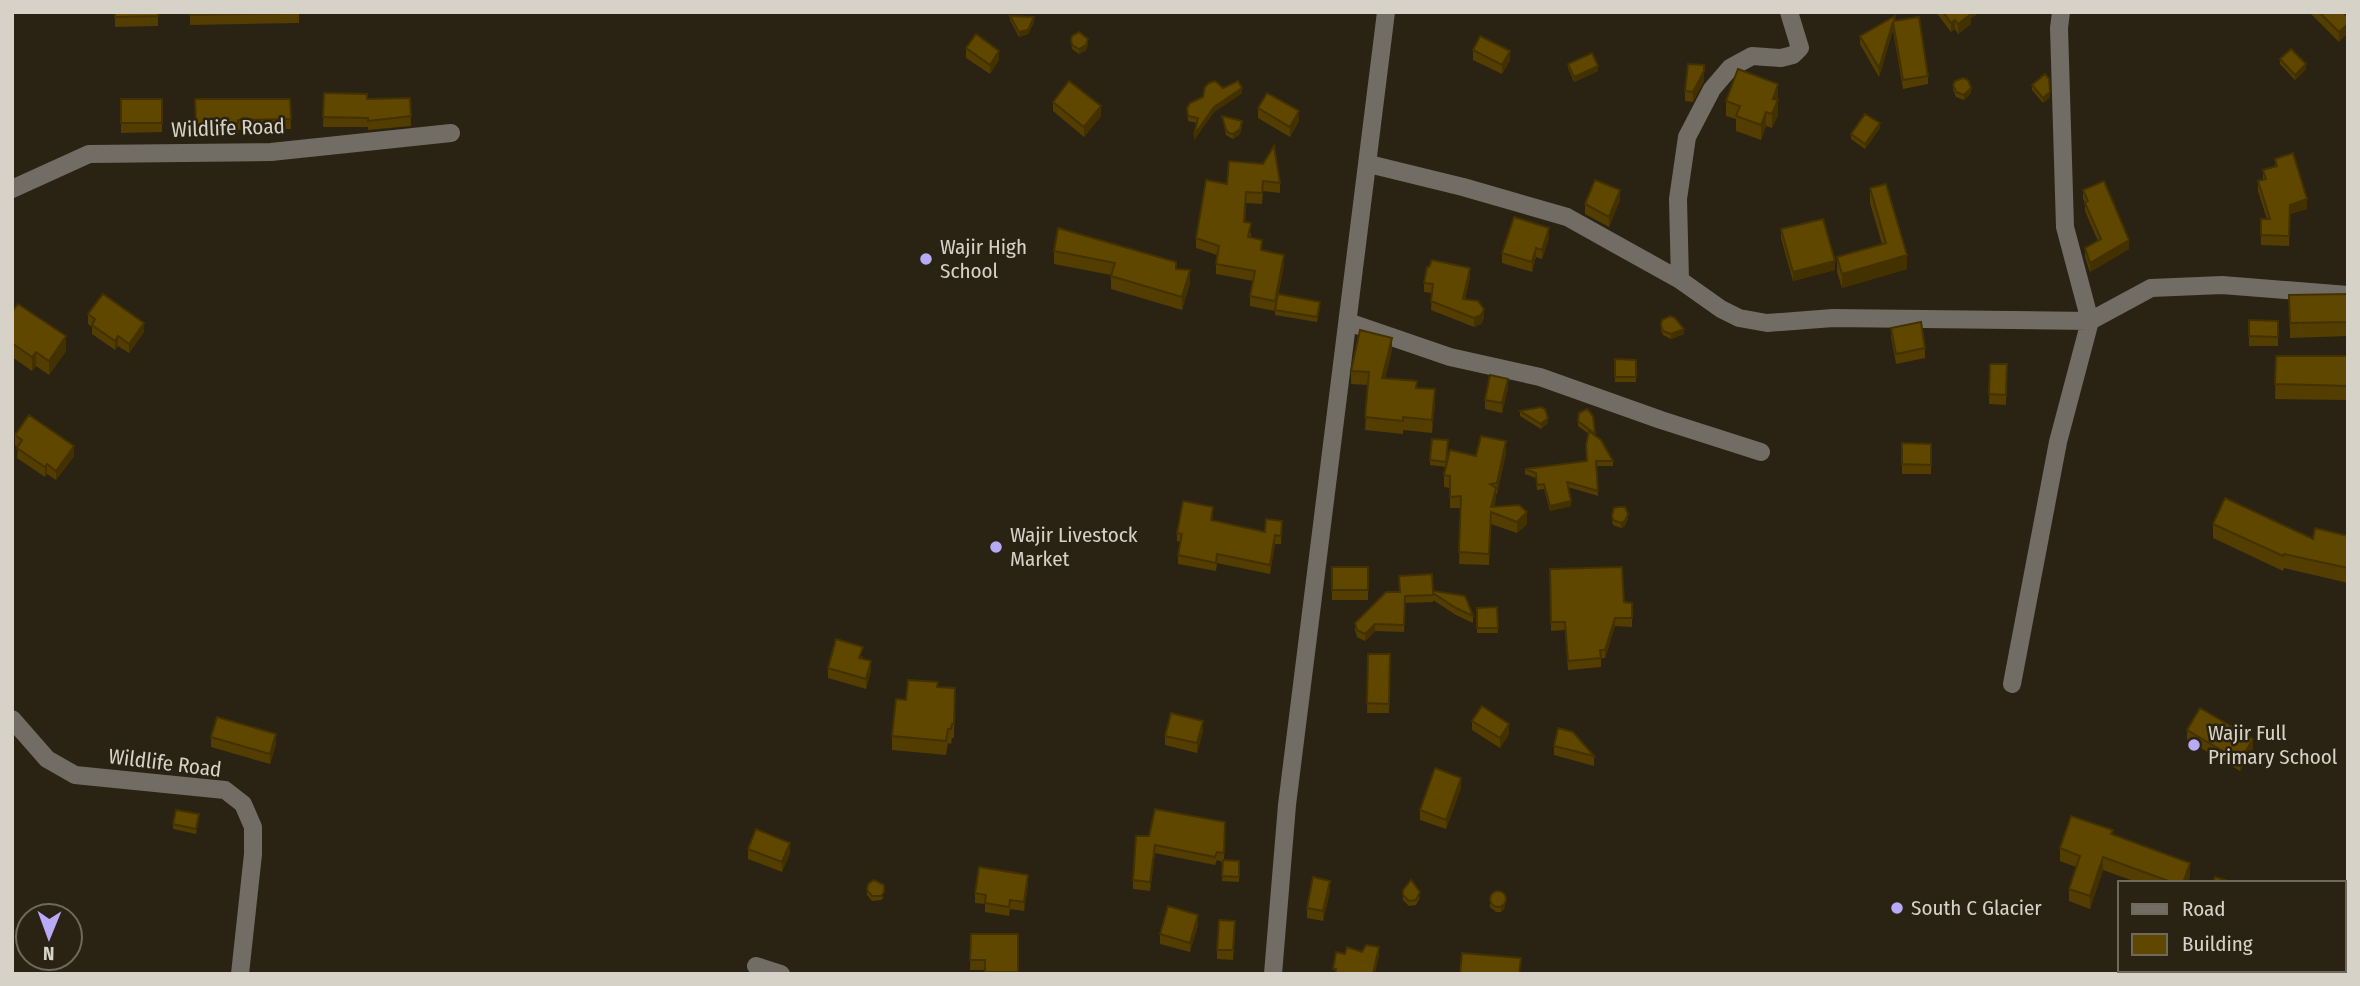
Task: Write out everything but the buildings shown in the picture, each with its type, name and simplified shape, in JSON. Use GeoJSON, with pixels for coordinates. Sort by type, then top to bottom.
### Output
{"type":"FeatureCollection","features":[{"type":"Feature","properties":{"kind":"street"},"geometry":{"type":"LineString","coordinates":[[1272,974],[1287,805],[1386,12]]}},
{"type":"Feature","properties":{"kind":"street"},"geometry":{"type":"LineString","coordinates":[[1680,280],[1678,199],[1687,137],[1712,89],[1730,68],[1752,56],[1781,58],[1793,55],[1800,48],[1789,12]]}},
{"type":"Feature","properties":{"kind":"street"},"geometry":{"type":"LineString","coordinates":[[2012,684],[2058,442],[2090,321],[2066,227],[2059,28],[2061,12]]}},
{"type":"Feature","properties":{"kind":"street","name":"Wildlife Road"},"geometry":{"type":"LineString","coordinates":[[12,189],[89,154],[271,152],[451,133]]}},
{"type":"Feature","properties":{"kind":"street"},"geometry":{"type":"LineString","coordinates":[[1369,164],[1567,217],[1680,280],[1721,309],[1740,318],[1768,323],[1833,318],[2090,321],[2151,289],[2222,285],[2348,295]]}},
{"type":"Feature","properties":{"kind":"street"},"geometry":{"type":"LineString","coordinates":[[1348,322],[1450,357],[1540,377],[1761,452]]}},
{"type":"Feature","properties":{"kind":"street","name":"Wildlife Road"},"geometry":{"type":"LineString","coordinates":[[12,719],[47,760],[75,775],[225,790],[243,804],[253,827],[253,853],[240,974]]}},
{"type":"Feature","properties":{"kind":"street"},"geometry":{"type":"LineString","coordinates":[[756,966],[781,974]]}},
{"type":"Feature","properties":{"kind":"place","name":"Wajir High School"},"geometry":{"type":"Point","coordinates":[926,259]}},
{"type":"Feature","properties":{"kind":"place","name":"Wajir Livestock Market"},"geometry":{"type":"Point","coordinates":[996,547]}},
{"type":"Feature","properties":{"kind":"place","name":"Wajir Full Primary School"},"geometry":{"type":"Point","coordinates":[2194,745]}},
{"type":"Feature","properties":{"kind":"place","name":"South C Glacier"},"geometry":{"type":"Point","coordinates":[1897,908]}}]}
